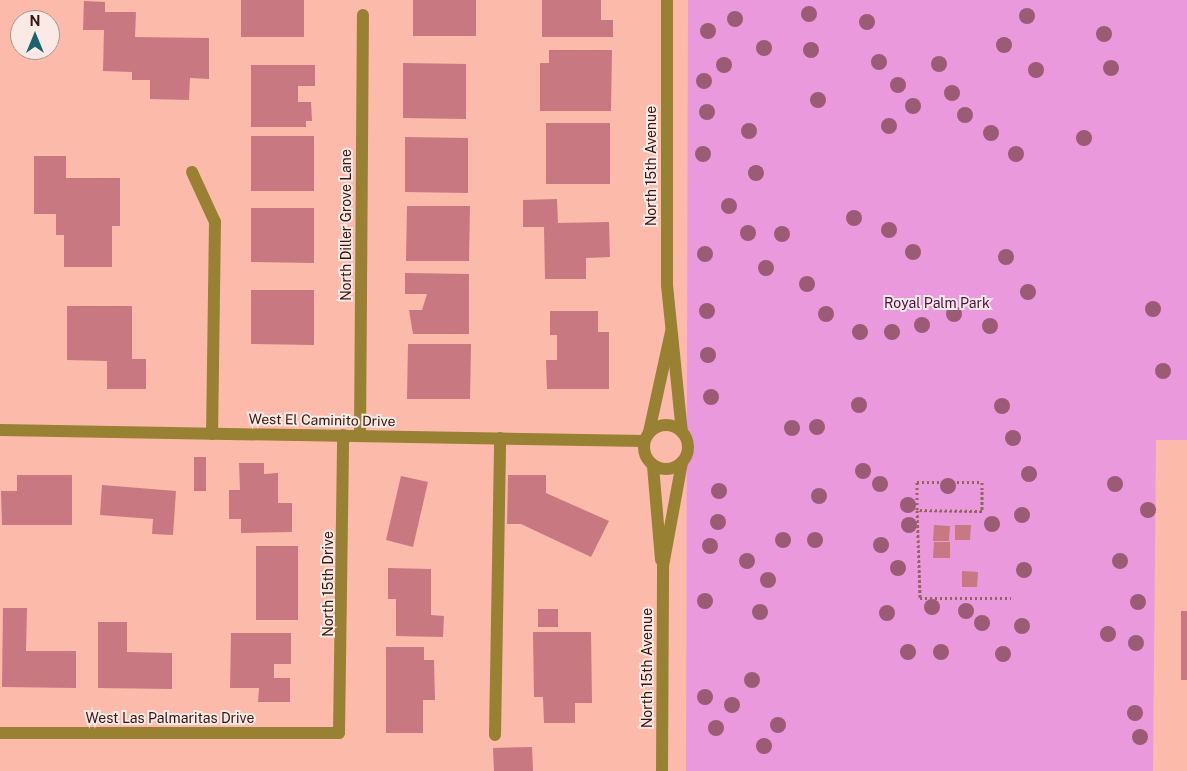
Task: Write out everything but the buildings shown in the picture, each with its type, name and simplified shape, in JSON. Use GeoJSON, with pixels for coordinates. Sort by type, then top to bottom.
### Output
{"type":"FeatureCollection","features":[{"type":"Feature","properties":{"kind":"street","name":"North 15th Avenue"},"geometry":{"type":"LineString","coordinates":[[662,771],[663,566],[682,462],[688,450],[682,432],[676,388],[676,348],[671,332],[666,191],[667,0]]}},
{"type":"Feature","properties":{"kind":"street","name":"North Diller Grove Lane"},"geometry":{"type":"LineString","coordinates":[[360,435],[363,15]]}},
{"type":"Feature","properties":{"kind":"street"},"geometry":{"type":"LineString","coordinates":[[192,172],[215,222],[212,434]]}},
{"type":"Feature","properties":{"kind":"street","name":"North 15th Avenue"},"geometry":{"type":"LineString","coordinates":[[663,566],[656,538],[653,466],[644,452],[671,332]]}},
{"type":"Feature","properties":{"kind":"street"},"geometry":{"type":"LineString","coordinates":[[646,437],[669,425],[682,432]]}},
{"type":"Feature","properties":{"kind":"street","name":"West El Caminito Drive"},"geometry":{"type":"LineString","coordinates":[[0,430],[500,438],[646,437]]}},
{"type":"Feature","properties":{"kind":"street","name":"North 15th Drive"},"geometry":{"type":"LineString","coordinates":[[339,733],[343,435]]}},
{"type":"Feature","properties":{"kind":"street"},"geometry":{"type":"LineString","coordinates":[[495,735],[500,438]]}},
{"type":"Feature","properties":{"kind":"street"},"geometry":{"type":"LineString","coordinates":[[653,466],[665,470],[682,462]]}},
{"type":"Feature","properties":{"kind":"street","name":"West Las Palmaritas Drive"},"geometry":{"type":"LineString","coordinates":[[0,733],[339,733]]}},
{"type":"Feature","properties":{"kind":"path"},"geometry":{"type":"LineString","coordinates":[[917,510],[982,511],[982,482],[917,482],[917,510],[920,598],[1011,598]]}},
{"type":"Feature","properties":{"kind":"green space","name":"Royal Palm Park"},"geometry":{"type":"Polygon","coordinates":[[[688,0],[1187,0],[1187,440],[1156,440],[1153,771],[686,771],[688,0]]]}}]}
